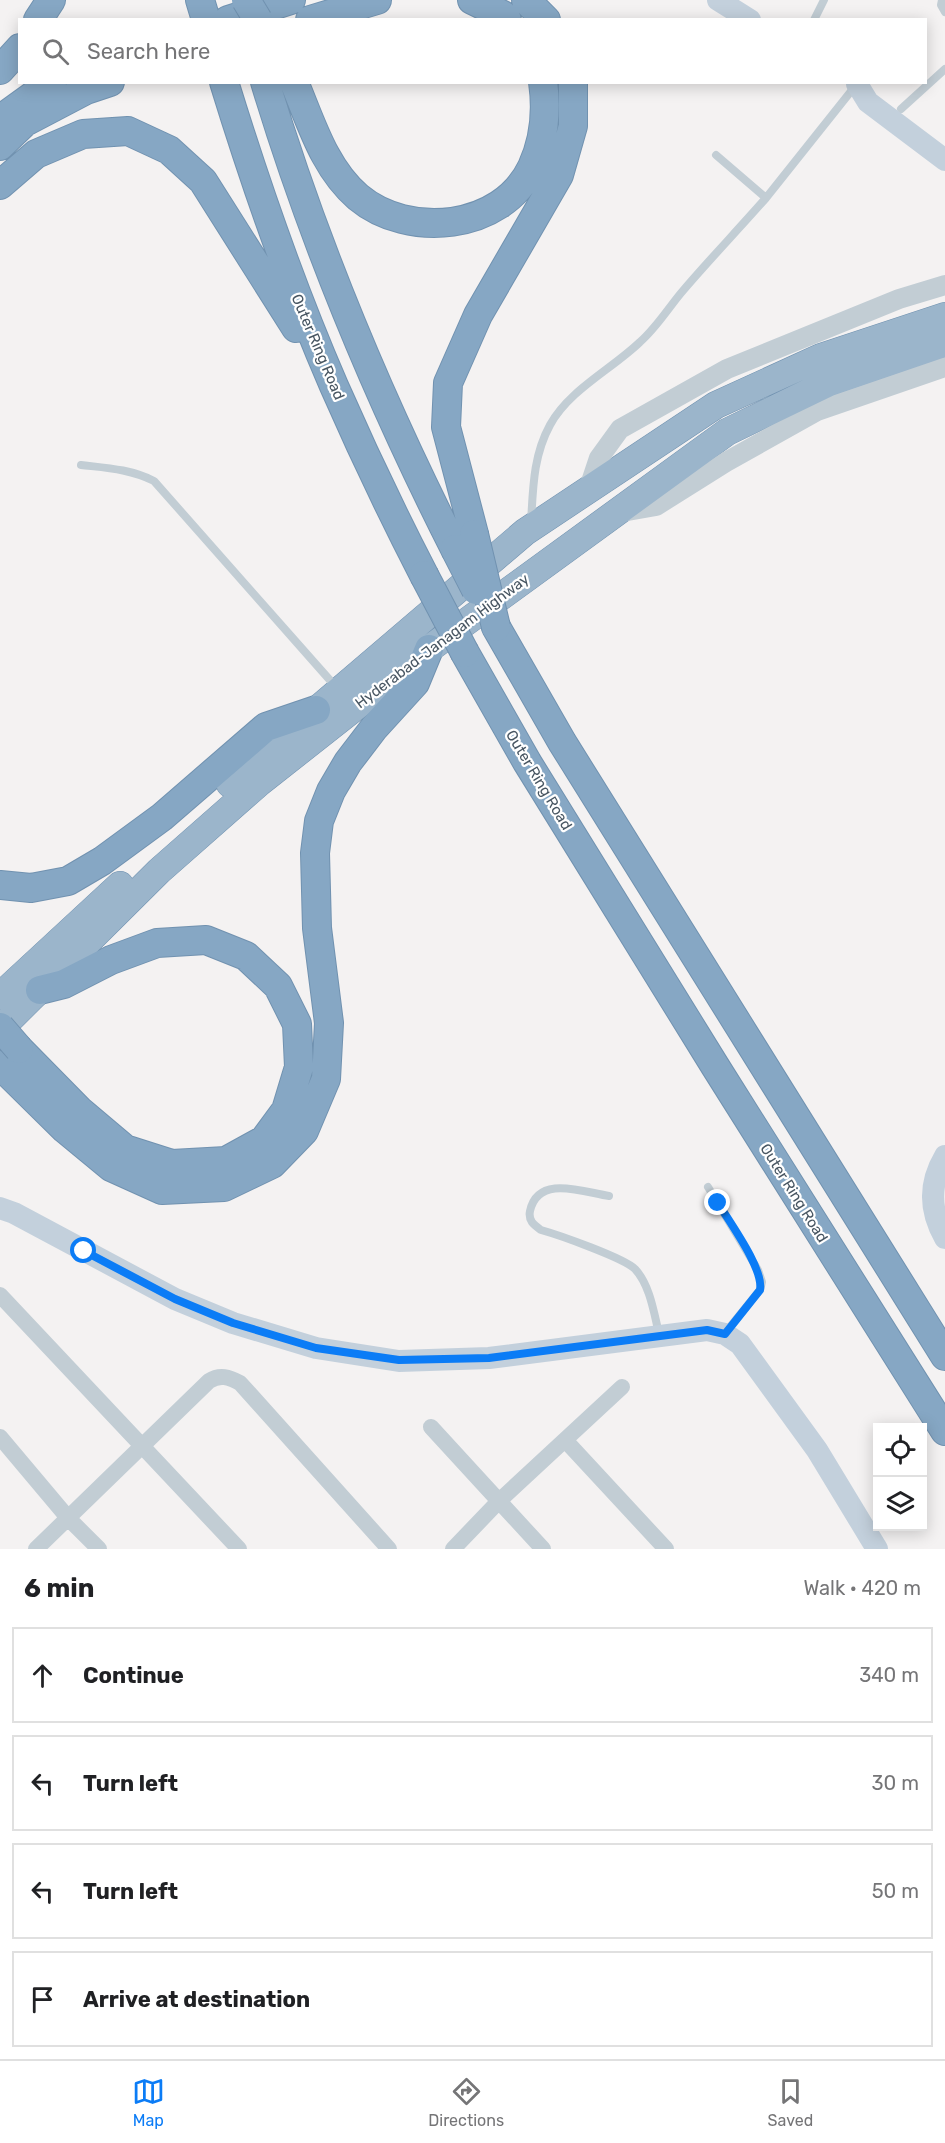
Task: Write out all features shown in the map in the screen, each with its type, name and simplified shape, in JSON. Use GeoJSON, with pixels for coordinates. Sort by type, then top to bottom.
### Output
{"type":"FeatureCollection","features":[{"type":"Feature","properties":{"kind":"highway"},"geometry":{"type":"LineString","coordinates":[[39,18],[51,0]]}},
{"type":"Feature","properties":{"kind":"highway"},"geometry":{"type":"LineString","coordinates":[[244,0],[248,18]]}},
{"type":"Feature","properties":{"kind":"highway"},"geometry":{"type":"LineString","coordinates":[[244,0],[257,18]]}},
{"type":"Feature","properties":{"kind":"highway"},"geometry":{"type":"LineString","coordinates":[[234,18],[291,0]]}},
{"type":"Feature","properties":{"kind":"highway"},"geometry":{"type":"LineString","coordinates":[[317,18],[377,0]]}},
{"type":"Feature","properties":{"kind":"highway"},"geometry":{"type":"LineString","coordinates":[[472,0],[505,18]]}},
{"type":"Feature","properties":{"kind":"highway"},"geometry":{"type":"LineString","coordinates":[[526,0],[544,18]]}},
{"type":"Feature","properties":{"kind":"highway"},"geometry":{"type":"LineString","coordinates":[[0,70],[18,50]]}},
{"type":"Feature","properties":{"kind":"highway"},"geometry":{"type":"LineString","coordinates":[[0,119],[49,84]]}},
{"type":"Feature","properties":{"kind":"highway"},"geometry":{"type":"LineString","coordinates":[[0,146],[25,122],[86,90],[104,84]]}},
{"type":"Feature","properties":{"kind":"highway","name":"Outer Ring Road"},"geometry":{"type":"LineString","coordinates":[[225,84],[275,238],[334,388],[384,495],[465,653],[521,752],[945,1431]]}},
{"type":"Feature","properties":{"kind":"highway"},"geometry":{"type":"LineString","coordinates":[[266,84],[312,224],[350,320],[405,448],[464,541],[496,627],[562,742],[945,1356]]}},
{"type":"Feature","properties":{"kind":"highway"},"geometry":{"type":"LineString","coordinates":[[295,84],[320,143],[334,169],[359,197],[390,215],[410,221],[429,223],[471,218],[507,198],[517,189],[532,168],[544,133],[543,84]]}},
{"type":"Feature","properties":{"kind":"highway"},"geometry":{"type":"LineString","coordinates":[[464,541],[463,496],[446,427],[448,383],[478,315],[559,175],[573,126],[573,84]]}},
{"type":"Feature","properties":{"kind":"highway"},"geometry":{"type":"LineString","coordinates":[[0,185],[36,154],[83,134],[128,131],[169,150],[202,181],[334,388]]}},
{"type":"Feature","properties":{"kind":"highway","name":"Hyderabad-Janagam Highway"},"geometry":{"type":"LineString","coordinates":[[0,996],[240,775],[530,529],[716,405],[821,357],[945,316]]}},
{"type":"Feature","properties":{"kind":"highway","name":"Hyderabad-Janagam Highway"},"geometry":{"type":"LineString","coordinates":[[0,1028],[159,871],[259,783],[429,649],[727,432],[828,383],[945,343]]}},
{"type":"Feature","properties":{"kind":"highway"},"geometry":{"type":"LineString","coordinates":[[0,1028],[7,1061],[65,1129],[111,1167],[162,1190],[224,1186],[272,1164],[304,1131],[326,1079],[328,1023],[317,928],[315,853],[319,821],[331,791],[348,762],[374,728],[415,683],[429,649]]}},
{"type":"Feature","properties":{"kind":"highway"},"geometry":{"type":"LineString","coordinates":[[0,885],[31,888],[68,881],[102,861],[162,817],[266,728],[316,710]]}},
{"type":"Feature","properties":{"kind":"highway"},"geometry":{"type":"LineString","coordinates":[[7,1061],[80,1111],[125,1149],[172,1164],[226,1161],[264,1140],[286,1110],[299,1067],[297,1024],[278,986],[246,956],[206,940],[157,943],[111,960],[64,984],[40,990]]}},
{"type":"Feature","properties":{"kind":"main road"},"geometry":{"type":"LineString","coordinates":[[718,0],[747,18]]}},
{"type":"Feature","properties":{"kind":"main road"},"geometry":{"type":"LineString","coordinates":[[857,84],[868,102],[944,146]]}},
{"type":"Feature","properties":{"kind":"main road"},"geometry":{"type":"LineString","coordinates":[[859,84],[909,101],[944,146]]}},
{"type":"Feature","properties":{"kind":"main road"},"geometry":{"type":"LineString","coordinates":[[945,1156],[936,1171],[932,1202],[939,1228],[945,1238]]}},
{"type":"Feature","properties":{"kind":"main road"},"geometry":{"type":"LineString","coordinates":[[0,1208],[14,1213],[175,1299],[233,1323],[316,1348],[399,1360],[489,1358],[707,1330],[725,1334],[740,1344],[817,1450],[877,1549]]}},
{"type":"Feature","properties":{"kind":"street"},"geometry":{"type":"LineString","coordinates":[[588,491],[599,458],[620,429],[727,369],[899,299],[945,285]]}},
{"type":"Feature","properties":{"kind":"street"},"geometry":{"type":"LineString","coordinates":[[616,513],[656,506],[726,462],[818,411],[945,367]]}},
{"type":"Feature","properties":{"kind":"street"},"geometry":{"type":"LineString","coordinates":[[0,1295],[238,1549]]}},
{"type":"Feature","properties":{"kind":"street"},"geometry":{"type":"LineString","coordinates":[[36,1549],[209,1381],[217,1376],[230,1378],[240,1383],[389,1549]]}},
{"type":"Feature","properties":{"kind":"street"},"geometry":{"type":"LineString","coordinates":[[453,1549],[500,1501],[622,1387]]}},
{"type":"Feature","properties":{"kind":"street"},"geometry":{"type":"LineString","coordinates":[[431,1427],[543,1549]]}},
{"type":"Feature","properties":{"kind":"street"},"geometry":{"type":"LineString","coordinates":[[0,1437],[69,1519],[99,1549]]}},
{"type":"Feature","properties":{"kind":"street"},"geometry":{"type":"LineString","coordinates":[[565,1440],[666,1549]]}},
{"type":"Feature","properties":{"kind":"lane"},"geometry":{"type":"LineString","coordinates":[[815,18],[824,0]]}},
{"type":"Feature","properties":{"kind":"lane"},"geometry":{"type":"LineString","coordinates":[[942,0],[941,5],[945,12]]}},
{"type":"Feature","properties":{"kind":"lane"},"geometry":{"type":"LineString","coordinates":[[909,101],[945,69]]}},
{"type":"Feature","properties":{"kind":"lane"},"geometry":{"type":"LineString","coordinates":[[530,529],[536,463],[551,422],[592,380],[639,344],[655,328],[682,292],[766,198],[855,84]]}},
{"type":"Feature","properties":{"kind":"lane"},"geometry":{"type":"LineString","coordinates":[[909,101],[915,84]]}},
{"type":"Feature","properties":{"kind":"lane"},"geometry":{"type":"LineString","coordinates":[[716,155],[766,198]]}},
{"type":"Feature","properties":{"kind":"lane"},"geometry":{"type":"LineString","coordinates":[[81,465],[137,472],[154,481],[340,690]]}},
{"type":"Feature","properties":{"kind":"lane"},"geometry":{"type":"LineString","coordinates":[[708,1187],[758,1270],[762,1282],[760,1290],[725,1334]]}},
{"type":"Feature","properties":{"kind":"lane"},"geometry":{"type":"LineString","coordinates":[[609,1196],[569,1189],[545,1190],[536,1197],[529,1216],[532,1224],[541,1230],[626,1262],[635,1269],[643,1281],[660,1337]]}},
{"type":"Feature","properties":{"kind":"route"},"geometry":{"type":"LineString","coordinates":[[84,1251],[175,1299],[233,1323],[316,1348],[399,1360],[489,1358],[707,1330],[725,1334],[760,1290],[762,1282],[758,1270],[718,1203]]}}]}
